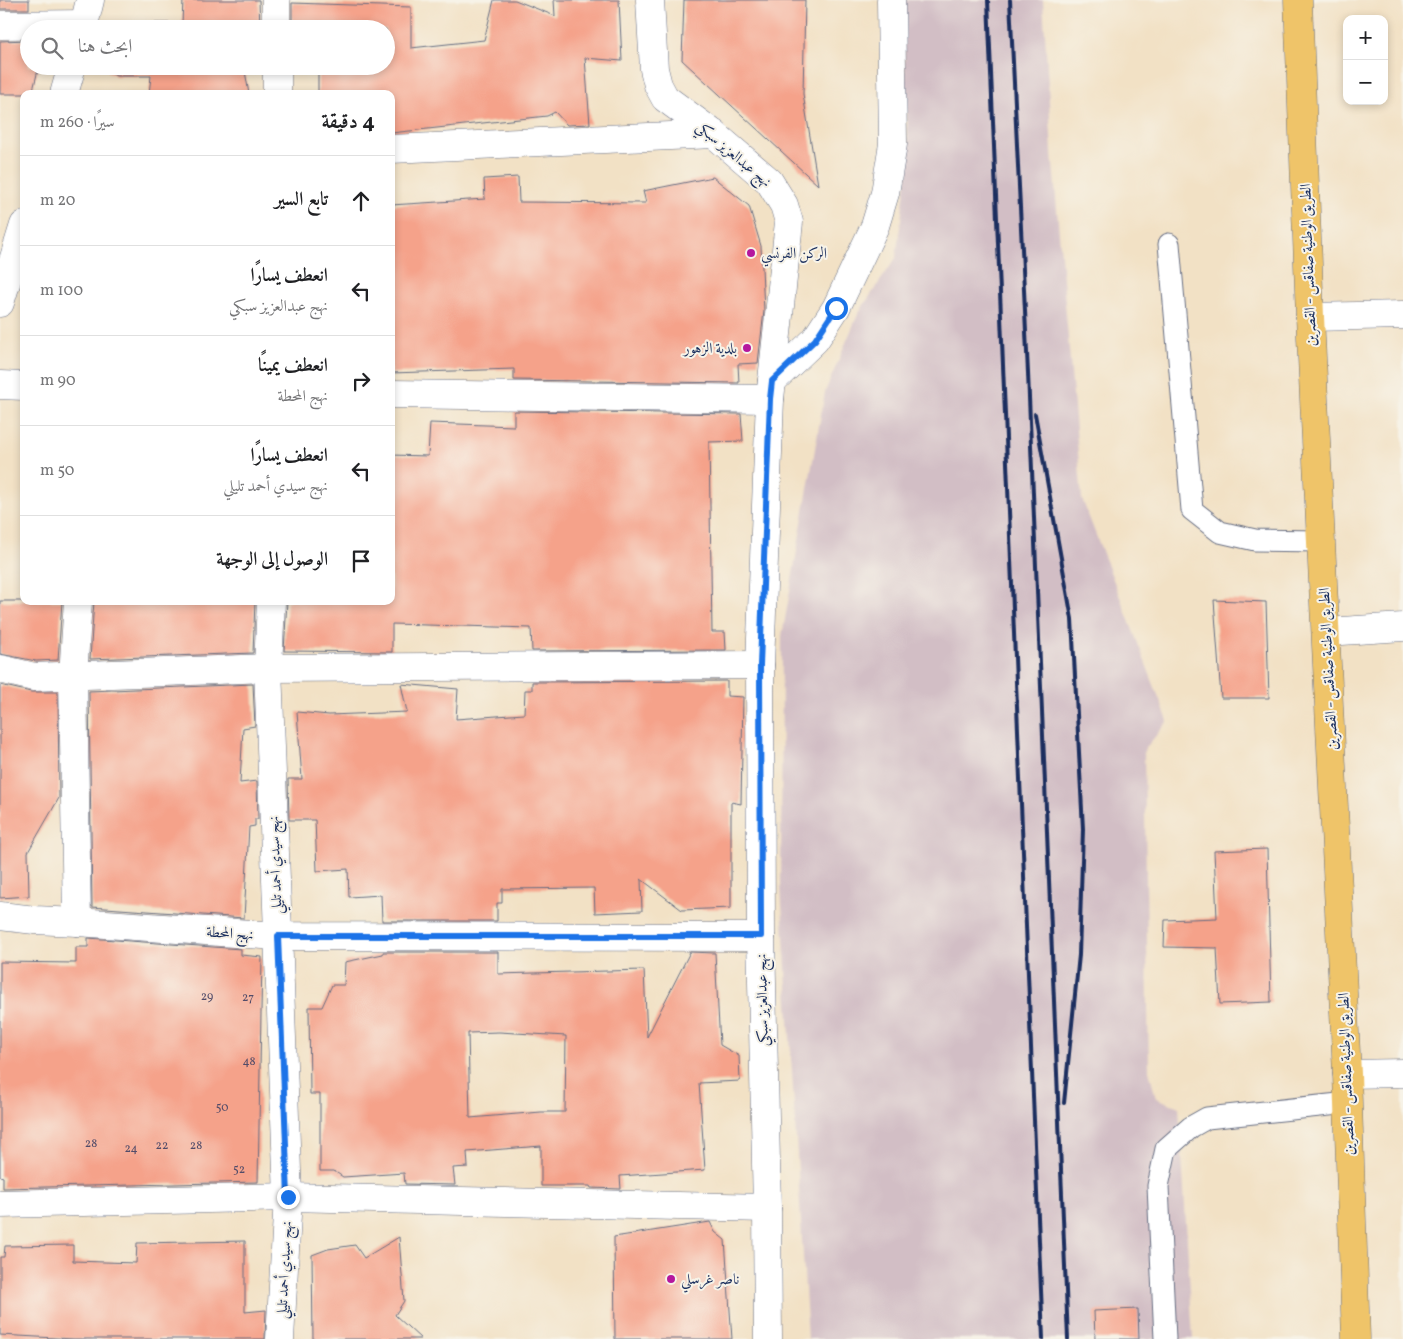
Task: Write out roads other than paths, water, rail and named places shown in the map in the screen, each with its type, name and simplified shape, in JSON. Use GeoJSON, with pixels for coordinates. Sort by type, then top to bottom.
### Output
{"type":"FeatureCollection","features":[{"type":"Feature","properties":{"kind":"main road","name":"الطريق الوطنية صفاقس - القصرين"},"geometry":{"type":"LineString","coordinates":[[1298,0],[1310,317],[1347,1074],[1356,1339]]}},
{"type":"Feature","properties":{"kind":"street"},"geometry":{"type":"LineString","coordinates":[[276,0],[276,20]]}},
{"type":"Feature","properties":{"kind":"street","name":"نهج عبدالعزيز سبكي"},"geometry":{"type":"LineString","coordinates":[[650,0],[654,69],[658,85],[665,98],[714,134],[769,181],[784,205],[789,222],[771,390],[760,665],[761,936],[768,1339]]}},
{"type":"Feature","properties":{"kind":"street"},"geometry":{"type":"LineString","coordinates":[[395,394],[771,390],[815,340],[836,308],[878,218],[887,185],[893,144],[890,0]]}},
{"type":"Feature","properties":{"kind":"street"},"geometry":{"type":"LineString","coordinates":[[61,20],[86,18]]}},
{"type":"Feature","properties":{"kind":"street"},"geometry":{"type":"LineString","coordinates":[[0,25],[20,23]]}},
{"type":"Feature","properties":{"kind":"street"},"geometry":{"type":"LineString","coordinates":[[65,90],[69,75]]}},
{"type":"Feature","properties":{"kind":"street"},"geometry":{"type":"LineString","coordinates":[[277,75],[277,90]]}},
{"type":"Feature","properties":{"kind":"street"},"geometry":{"type":"LineString","coordinates":[[395,149],[714,134]]}},
{"type":"Feature","properties":{"kind":"street"},"geometry":{"type":"LineString","coordinates":[[0,303],[20,238]]}},
{"type":"Feature","properties":{"kind":"street"},"geometry":{"type":"LineString","coordinates":[[1310,317],[1403,315]]}},
{"type":"Feature","properties":{"kind":"street"},"geometry":{"type":"LineString","coordinates":[[0,384],[20,386]]}},
{"type":"Feature","properties":{"kind":"street"},"geometry":{"type":"LineString","coordinates":[[77,922],[73,676],[78,605]]}},
{"type":"Feature","properties":{"kind":"street","name":"نهج سيدي أحمد تليلي"},"geometry":{"type":"LineString","coordinates":[[272,605],[268,668],[288,1197],[280,1339]]}},
{"type":"Feature","properties":{"kind":"street"},"geometry":{"type":"LineString","coordinates":[[1326,632],[1403,627]]}},
{"type":"Feature","properties":{"kind":"street"},"geometry":{"type":"LineString","coordinates":[[0,669],[34,677],[268,668],[760,665]]}},
{"type":"Feature","properties":{"kind":"street","name":"نهج المحطة"},"geometry":{"type":"LineString","coordinates":[[0,916],[278,936],[761,936]]}},
{"type":"Feature","properties":{"kind":"street"},"geometry":{"type":"LineString","coordinates":[[1347,1074],[1403,1073]]}},
{"type":"Feature","properties":{"kind":"street"},"geometry":{"type":"LineString","coordinates":[[0,1204],[288,1197],[767,1208]]}},
{"type":"Feature","properties":{"kind":"lane"},"geometry":{"type":"LineString","coordinates":[[1169,244],[1192,510],[1220,532],[1255,540],[1321,541]]}},
{"type":"Feature","properties":{"kind":"lane"},"geometry":{"type":"LineString","coordinates":[[1164,1339],[1158,1186],[1166,1149],[1191,1127],[1207,1118],[1348,1103]]}},
{"type":"Feature","properties":{"kind":"railway"},"geometry":{"type":"LineString","coordinates":[[988,0],[1043,1339]]}},
{"type":"Feature","properties":{"kind":"railway"},"geometry":{"type":"LineString","coordinates":[[1010,0],[1028,373],[1068,1339]]}},
{"type":"Feature","properties":{"kind":"railway"},"geometry":{"type":"LineString","coordinates":[[1035,414],[1072,619],[1083,829],[1079,955],[1064,1103]]}},
{"type":"Feature","properties":{"kind":"place","name":"الركن الفرنسي"},"geometry":{"type":"Point","coordinates":[751,253]}},
{"type":"Feature","properties":{"kind":"place","name":"بلدية الزهور"},"geometry":{"type":"Point","coordinates":[747,348]}},
{"type":"Feature","properties":{"kind":"place","name":"ناصر غرسلي"},"geometry":{"type":"Point","coordinates":[671,1279]}}]}
